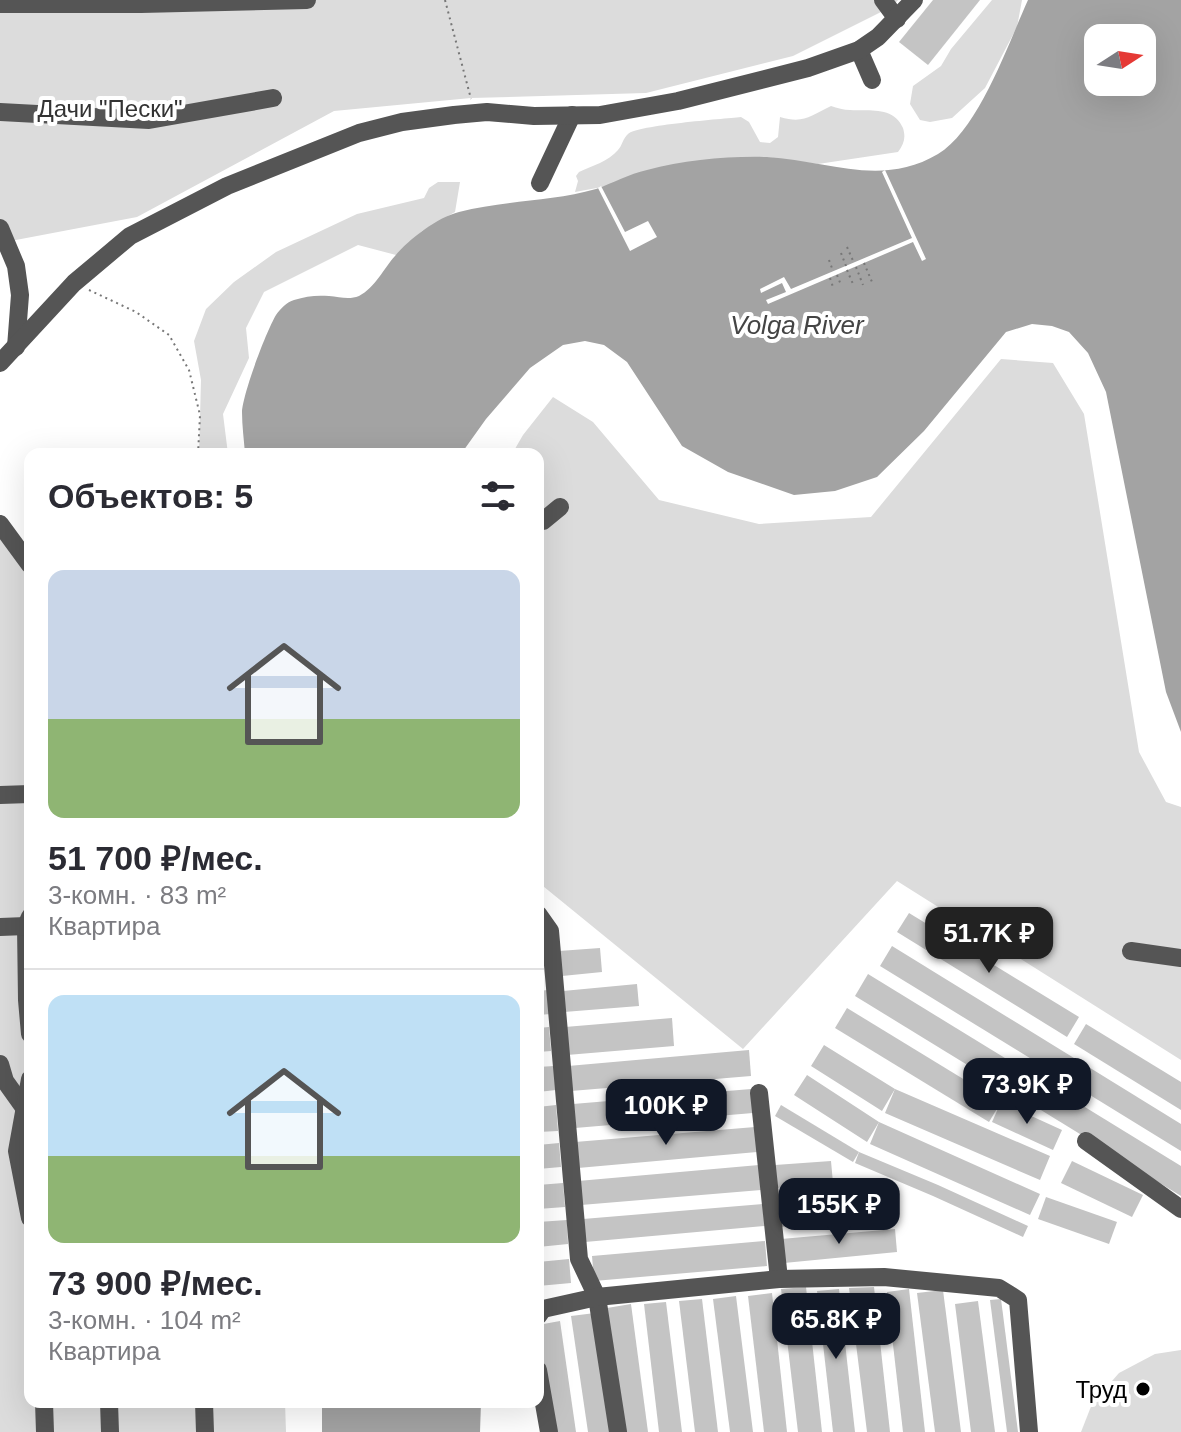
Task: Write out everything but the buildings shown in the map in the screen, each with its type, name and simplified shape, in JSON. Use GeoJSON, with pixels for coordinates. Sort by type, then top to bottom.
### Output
{"type":"FeatureCollection","features":[{"type":"Feature","properties":{"kind":"street"},"geometry":{"type":"LineString","coordinates":[[0,4],[307,0]]}},
{"type":"Feature","properties":{"kind":"street"},"geometry":{"type":"LineString","coordinates":[[883,0],[897,19]]}},
{"type":"Feature","properties":{"kind":"street"},"geometry":{"type":"LineString","coordinates":[[0,363],[74,283],[130,236],[227,186],[359,133],[402,122],[474,113],[600,115],[678,101],[808,68],[859,50],[878,37],[914,0]]}},
{"type":"Feature","properties":{"kind":"street"},"geometry":{"type":"LineString","coordinates":[[859,50],[872,80]]}},
{"type":"Feature","properties":{"kind":"street"},"geometry":{"type":"LineString","coordinates":[[0,112],[149,120],[273,98]]}},
{"type":"Feature","properties":{"kind":"street"},"geometry":{"type":"LineString","coordinates":[[540,183],[572,115]]}},
{"type":"Feature","properties":{"kind":"street"},"geometry":{"type":"LineString","coordinates":[[0,228],[16,266],[20,295],[16,347]]}},
{"type":"Feature","properties":{"kind":"street"},"geometry":{"type":"LineString","coordinates":[[544,520],[560,507]]}},
{"type":"Feature","properties":{"kind":"street"},"geometry":{"type":"LineString","coordinates":[[0,524],[24,557]]}},
{"type":"Feature","properties":{"kind":"street"},"geometry":{"type":"LineString","coordinates":[[0,795],[24,794]]}},
{"type":"Feature","properties":{"kind":"street"},"geometry":{"type":"LineString","coordinates":[[544,922],[550,931],[579,1259],[597,1297],[618,1432]]}},
{"type":"Feature","properties":{"kind":"street"},"geometry":{"type":"LineString","coordinates":[[0,927],[24,923]]}},
{"type":"Feature","properties":{"kind":"street"},"geometry":{"type":"LineString","coordinates":[[1131,951],[1181,958]]}},
{"type":"Feature","properties":{"kind":"street"},"geometry":{"type":"LineString","coordinates":[[0,1064],[5,1081],[24,1108]]}},
{"type":"Feature","properties":{"kind":"street"},"geometry":{"type":"LineString","coordinates":[[759,1093],[779,1279]]}},
{"type":"Feature","properties":{"kind":"street"},"geometry":{"type":"LineString","coordinates":[[24,1114],[17,1151],[24,1187]]}},
{"type":"Feature","properties":{"kind":"street"},"geometry":{"type":"LineString","coordinates":[[1086,1141],[1181,1209]]}},
{"type":"Feature","properties":{"kind":"street"},"geometry":{"type":"LineString","coordinates":[[544,1309],[597,1297],[779,1279],[884,1277],[999,1288],[1018,1300],[1029,1432]]}},
{"type":"Feature","properties":{"kind":"street"},"geometry":{"type":"LineString","coordinates":[[544,1404],[549,1432]]}},
{"type":"Feature","properties":{"kind":"street"},"geometry":{"type":"LineString","coordinates":[[44,1408],[45,1432]]}},
{"type":"Feature","properties":{"kind":"street"},"geometry":{"type":"LineString","coordinates":[[109,1408],[110,1432]]}},
{"type":"Feature","properties":{"kind":"street"},"geometry":{"type":"LineString","coordinates":[[204,1408],[205,1432]]}},
{"type":"Feature","properties":{"kind":"path"},"geometry":{"type":"LineString","coordinates":[[445,0],[474,113]]}},
{"type":"Feature","properties":{"kind":"path"},"geometry":{"type":"LineString","coordinates":[[847,247],[863,285]]}},
{"type":"Feature","properties":{"kind":"path"},"geometry":{"type":"LineString","coordinates":[[841,253],[853,284]]}},
{"type":"Feature","properties":{"kind":"path"},"geometry":{"type":"LineString","coordinates":[[829,260],[833,271]]}},
{"type":"Feature","properties":{"kind":"path"},"geometry":{"type":"LineString","coordinates":[[864,263],[872,282]]}},
{"type":"Feature","properties":{"kind":"path"},"geometry":{"type":"LineString","coordinates":[[837,275],[841,285]]}},
{"type":"Feature","properties":{"kind":"path"},"geometry":{"type":"LineString","coordinates":[[830,278],[833,287]]}},
{"type":"Feature","properties":{"kind":"path"},"geometry":{"type":"LineString","coordinates":[[74,283],[136,312],[169,335],[189,370],[200,415],[198,448]]}},
{"type":"Feature","properties":{"kind":"green space","name":"Дачи \"Пески\""},"geometry":{"type":"Polygon","coordinates":[[[0,0],[898,0],[893,6],[793,56],[646,93],[471,98],[334,111],[137,217],[0,243],[0,0]]]}},
{"type":"Feature","properties":{"kind":"green space"},"geometry":{"type":"Polygon","coordinates":[[[992,0],[1022,0],[1017,27],[985,88],[952,118],[930,122],[920,120],[910,104],[913,86],[941,66],[951,49],[992,0]]]}},
{"type":"Feature","properties":{"kind":"green space"},"geometry":{"type":"Polygon","coordinates":[[[831,106],[880,111],[893,116],[903,128],[902,146],[898,152],[818,164],[766,157],[575,192],[579,172],[610,157],[626,136],[635,131],[741,117],[749,122],[760,142],[770,143],[778,137],[780,117],[801,119],[831,106]]]}},
{"type":"Feature","properties":{"kind":"green space"},"geometry":{"type":"Polygon","coordinates":[[[438,182],[460,182],[455,212],[422,231],[396,255],[358,245],[264,292],[246,328],[249,358],[223,414],[227,448],[199,448],[201,380],[194,341],[206,309],[234,282],[276,252],[357,214],[424,198],[429,188],[438,182]]]}},
{"type":"Feature","properties":{"kind":"green space"},"geometry":{"type":"Polygon","coordinates":[[[1001,359],[1053,363],[1084,414],[1139,752],[1166,802],[1181,807],[1181,1060],[897,881],[743,1049],[544,887],[544,448],[515,448],[553,397],[593,422],[659,500],[759,524],[871,517],[1001,359]]]}},
{"type":"Feature","properties":{"kind":"green space"},"geometry":{"type":"Polygon","coordinates":[[[0,520],[24,551],[24,1408],[285,1408],[286,1432],[0,1432],[0,520]]]}},
{"type":"Feature","properties":{"kind":"green space","name":"Труд"},"geometry":{"type":"Polygon","coordinates":[[[1181,1350],[1181,1432],[1081,1432],[1092,1404],[1119,1373],[1155,1354],[1181,1350]]]}},
{"type":"Feature","properties":{"kind":"water","name":"Volga River"},"geometry":{"type":"Polygon","coordinates":[[[1028,0],[1181,0],[1181,732],[1166,692],[1106,392],[1088,353],[1069,332],[1052,326],[1032,324],[1006,332],[924,431],[877,477],[835,491],[794,495],[728,472],[682,446],[627,362],[604,345],[585,341],[563,345],[530,368],[465,448],[245,448],[242,412],[246,391],[280,310],[289,302],[312,296],[359,296],[375,283],[408,243],[451,215],[493,205],[579,193],[634,174],[706,159],[767,157],[874,171],[896,169],[938,154],[967,126],[1028,0]]]}},
{"type":"Feature","properties":{"kind":"water"},"geometry":{"type":"Polygon","coordinates":[[[322,1408],[481,1408],[480,1432],[322,1432],[322,1408]]]}},
{"type":"Feature","properties":{"kind":"pier"},"geometry":{"type":"Polygon","coordinates":[[[885,170],[926,259],[922,261],[913,242],[768,304],[766,300],[786,292],[782,283],[761,293],[760,289],[784,277],[791,289],[912,238],[882,172],[885,170]]]}},
{"type":"Feature","properties":{"kind":"pier"},"geometry":{"type":"Polygon","coordinates":[[[601,186],[625,232],[648,221],[657,237],[630,251],[598,188],[601,186]]]}},
{"type":"Feature","properties":{"kind":"place","name":"Труд"},"geometry":{"type":"Point","coordinates":[1143,1389]}}]}
